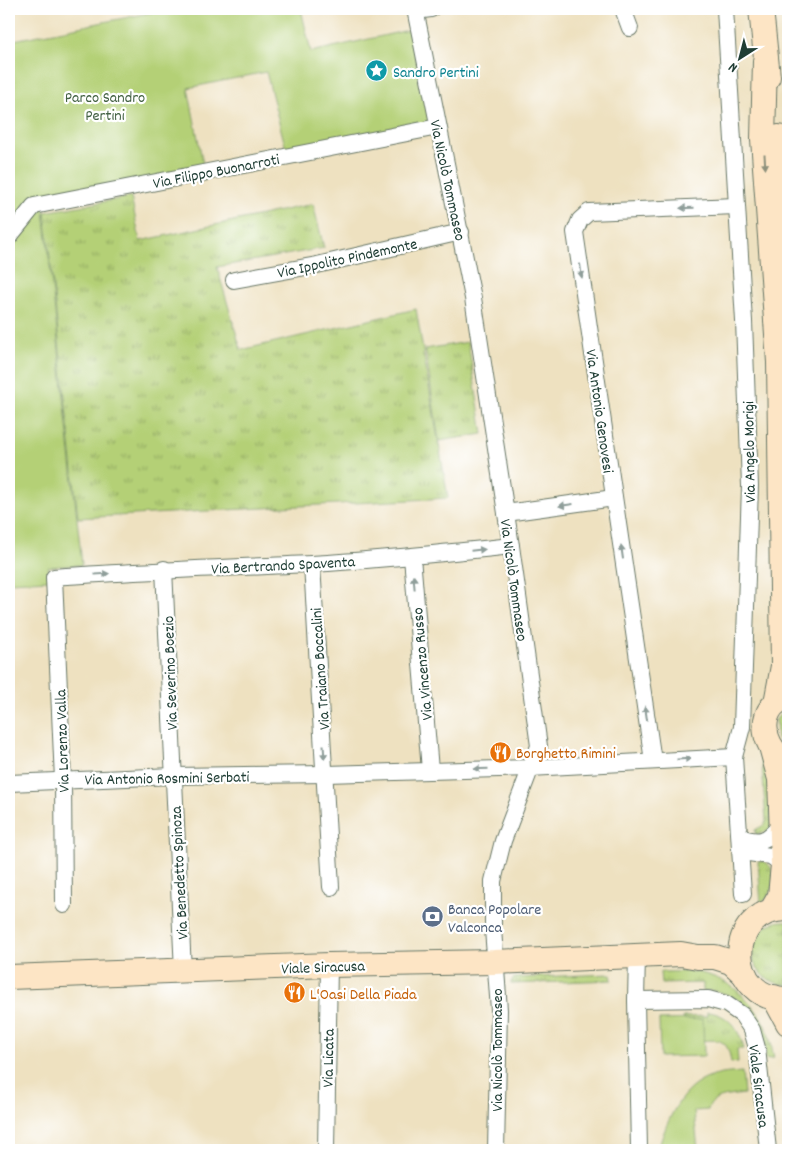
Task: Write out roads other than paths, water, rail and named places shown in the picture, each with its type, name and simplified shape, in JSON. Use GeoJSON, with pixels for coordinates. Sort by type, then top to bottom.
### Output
{"type":"FeatureCollection","features":[{"type":"Feature","properties":{"kind":"main road"},"geometry":{"type":"LineString","coordinates":[[745,975],[741,966],[740,947],[742,937],[771,913],[780,896],[783,865],[780,755],[768,742],[765,726],[767,717],[782,700],[782,666],[779,362],[763,138],[765,61],[761,9]]}},
{"type":"Feature","properties":{"kind":"main road"},"geometry":{"type":"LineString","coordinates":[[765,61],[779,136],[788,233]]}},
{"type":"Feature","properties":{"kind":"main road","name":"Viale Siracusa"},"geometry":{"type":"LineString","coordinates":[[681,954],[697,949],[714,948],[732,939],[771,913]]}},
{"type":"Feature","properties":{"kind":"main road","name":"Viale Siracusa"},"geometry":{"type":"LineString","coordinates":[[9,977],[329,965],[494,962],[681,954],[715,958],[730,962],[757,989],[781,998]]}},
{"type":"Feature","properties":{"kind":"main road"},"geometry":{"type":"LineString","coordinates":[[781,998],[788,1023]]}},
{"type":"Feature","properties":{"kind":"street"},"geometry":{"type":"LineString","coordinates":[[623,9],[630,28]]}},
{"type":"Feature","properties":{"kind":"street","name":"Via Angelo Morigi"},"geometry":{"type":"LineString","coordinates":[[725,9],[744,321],[750,486],[742,732],[734,757],[742,894]]}},
{"type":"Feature","properties":{"kind":"street","name":"Via Nicolò Tommaseo"},"geometry":{"type":"LineString","coordinates":[[420,10],[438,127],[473,298],[539,746],[503,841],[493,881],[494,962],[499,1010],[496,1150]]}},
{"type":"Feature","properties":{"kind":"street","name":"Via Filippo Buonarroti"},"geometry":{"type":"LineString","coordinates":[[9,237],[34,206],[438,127]]}},
{"type":"Feature","properties":{"kind":"street","name":"Via Antonio Genovesi"},"geometry":{"type":"LineString","coordinates":[[653,761],[575,232],[580,220],[590,212],[736,206]]}},
{"type":"Feature","properties":{"kind":"street","name":"Via Ippolito Pindemonte"},"geometry":{"type":"LineString","coordinates":[[234,280],[317,265],[461,232]]}},
{"type":"Feature","properties":{"kind":"street"},"geometry":{"type":"LineString","coordinates":[[506,513],[614,498]]}},
{"type":"Feature","properties":{"kind":"street","name":"Via Bertrando Spaventa"},"geometry":{"type":"LineString","coordinates":[[54,577],[164,569],[312,564],[412,557],[511,546]]}},
{"type":"Feature","properties":{"kind":"street","name":"Via Vincenzo Russo"},"geometry":{"type":"LineString","coordinates":[[412,557],[430,770]]}},
{"type":"Feature","properties":{"kind":"street","name":"Via Traiano Boccalini"},"geometry":{"type":"LineString","coordinates":[[312,564],[326,774]]}},
{"type":"Feature","properties":{"kind":"street","name":"Via Severino Boezio"},"geometry":{"type":"LineString","coordinates":[[164,569],[173,776]]}},
{"type":"Feature","properties":{"kind":"street","name":"Via Lorenzo Valla"},"geometry":{"type":"LineString","coordinates":[[54,577],[63,780],[64,905]]}},
{"type":"Feature","properties":{"kind":"street","name":"Via Antonio Rosmini Serbati"},"geometry":{"type":"LineString","coordinates":[[9,783],[173,776],[530,768],[734,757]]}},
{"type":"Feature","properties":{"kind":"street"},"geometry":{"type":"LineString","coordinates":[[326,774],[331,887]]}},
{"type":"Feature","properties":{"kind":"street","name":"Via Benedetto Spinoza"},"geometry":{"type":"LineString","coordinates":[[173,776],[183,970]]}},
{"type":"Feature","properties":{"kind":"street"},"geometry":{"type":"LineString","coordinates":[[740,845],[762,841],[772,835],[781,824]]}},
{"type":"Feature","properties":{"kind":"street"},"geometry":{"type":"LineString","coordinates":[[740,845],[771,856],[783,865]]}},
{"type":"Feature","properties":{"kind":"street"},"geometry":{"type":"LineString","coordinates":[[637,956],[639,1149]]}},
{"type":"Feature","properties":{"kind":"street","name":"Via Licata"},"geometry":{"type":"LineString","coordinates":[[326,1150],[329,965]]}},
{"type":"Feature","properties":{"kind":"street","name":"Viale Siracusa"},"geometry":{"type":"LineString","coordinates":[[636,1000],[708,999],[726,1004],[742,1015],[752,1030],[757,1048],[768,1150]]}},
{"type":"Feature","properties":{"kind":"place","name":"Sandro Pertini"},"geometry":{"type":"Point","coordinates":[377,71]}},
{"type":"Feature","properties":{"kind":"place","name":"Borghetto Rimini"},"geometry":{"type":"Point","coordinates":[500,752]}},
{"type":"Feature","properties":{"kind":"place","name":"Banca Popolare Valconca"},"geometry":{"type":"Point","coordinates":[432,917]}},
{"type":"Feature","properties":{"kind":"place","name":"L'Oasi Della Piada"},"geometry":{"type":"Point","coordinates":[294,993]}},
{"type":"Feature","properties":{"kind":"park label","name":"Parco Sandro Pertini"},"geometry":{"type":"Point","coordinates":[105,105]}}]}
